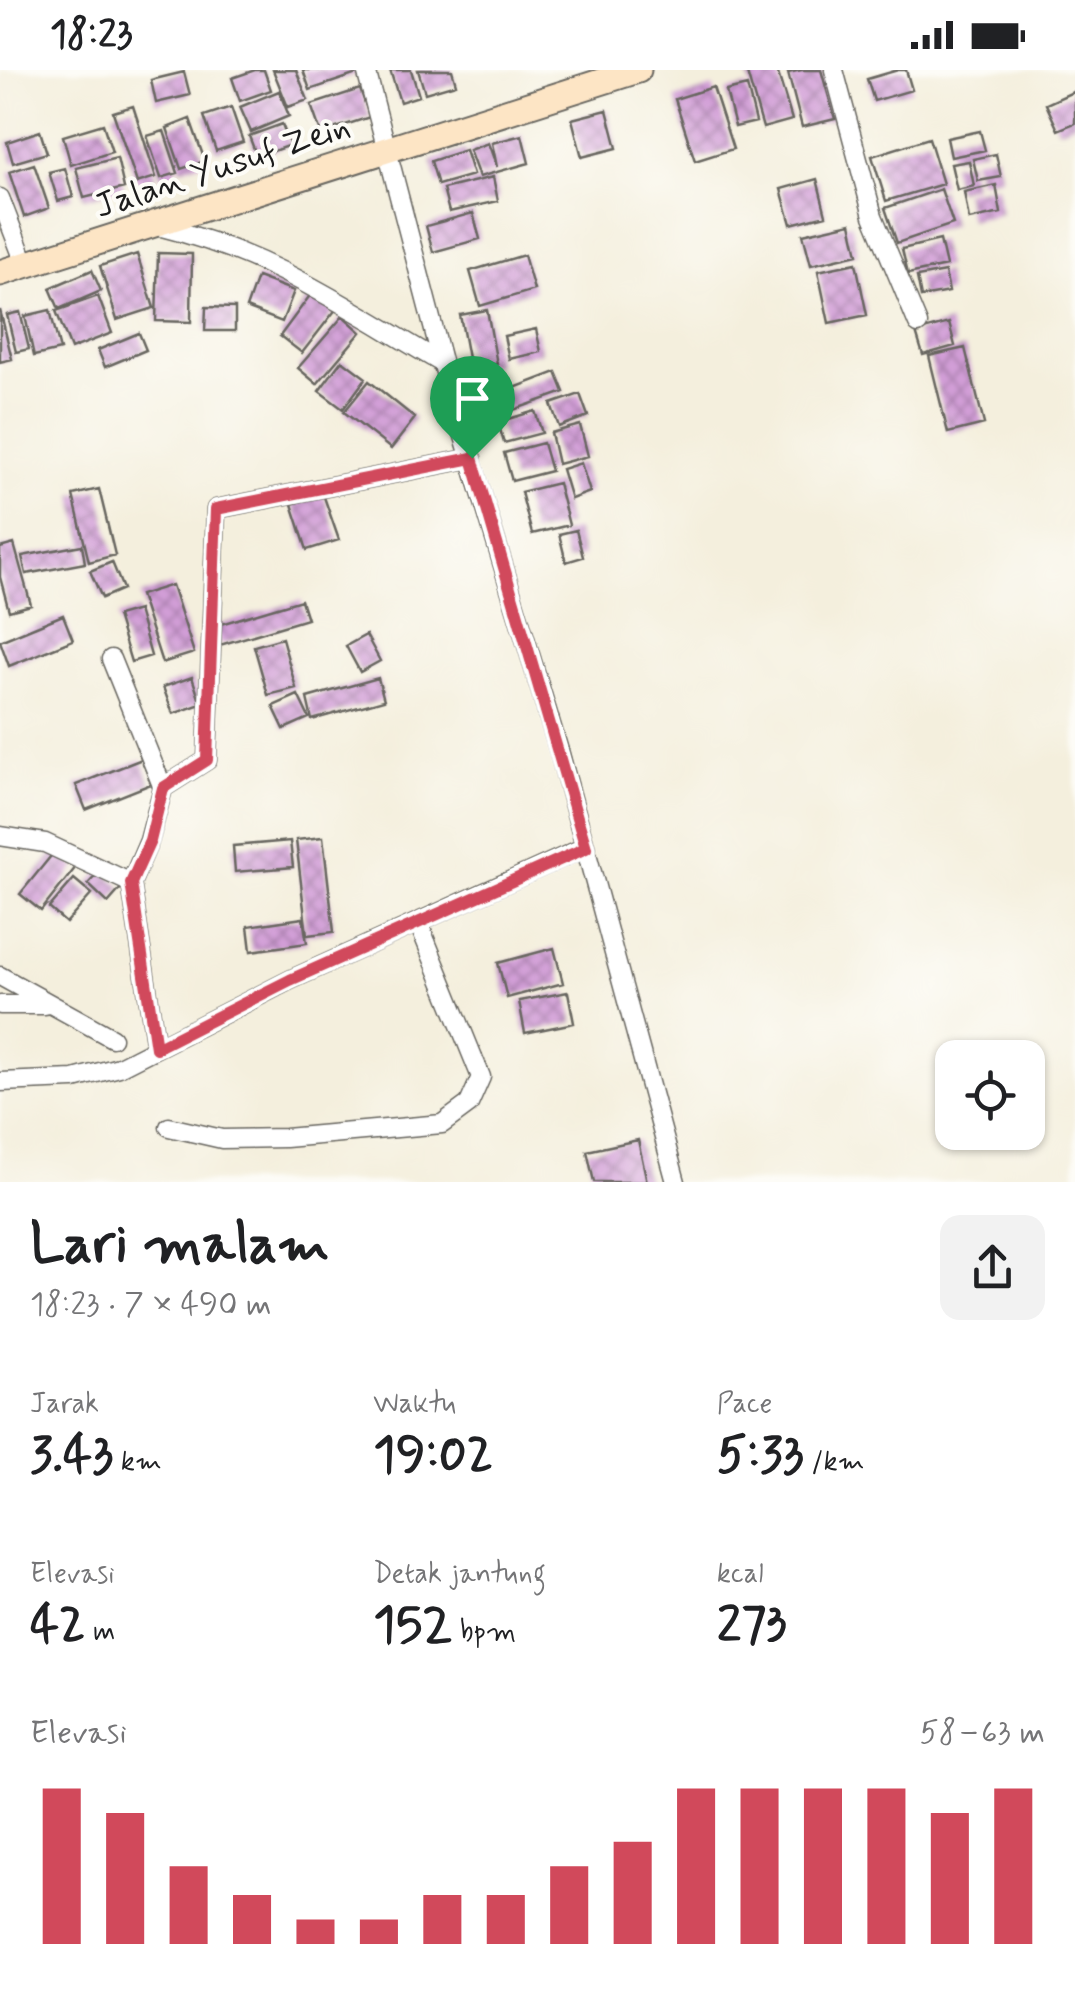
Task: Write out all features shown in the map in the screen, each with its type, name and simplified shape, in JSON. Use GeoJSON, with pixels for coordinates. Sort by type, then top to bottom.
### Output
{"type":"FeatureCollection","features":[{"type":"Feature","properties":{"kind":"street"},"geometry":{"type":"LineString","coordinates":[[366,70],[442,363],[586,848],[676,1182]]}},
{"type":"Feature","properties":{"kind":"street","name":"Jalan Yusuf Zein"},"geometry":{"type":"LineString","coordinates":[[0,273],[158,226],[388,147],[638,70]]}},
{"type":"Feature","properties":{"kind":"street"},"geometry":{"type":"LineString","coordinates":[[834,70],[873,216],[918,324]]}},
{"type":"Feature","properties":{"kind":"street"},"geometry":{"type":"LineString","coordinates":[[0,198],[26,263]]}},
{"type":"Feature","properties":{"kind":"street"},"geometry":{"type":"LineString","coordinates":[[158,226],[213,240],[328,292],[442,363]]}},
{"type":"Feature","properties":{"kind":"street"},"geometry":{"type":"LineString","coordinates":[[454,406],[495,395]]}},
{"type":"Feature","properties":{"kind":"street"},"geometry":{"type":"LineString","coordinates":[[163,788],[207,760],[216,509],[472,458]]}},
{"type":"Feature","properties":{"kind":"street"},"geometry":{"type":"LineString","coordinates":[[111,659],[163,788],[150,841],[131,883],[156,1048]]}},
{"type":"Feature","properties":{"kind":"street"},"geometry":{"type":"LineString","coordinates":[[0,836],[45,843],[131,883]]}},
{"type":"Feature","properties":{"kind":"street"},"geometry":{"type":"LineString","coordinates":[[0,1082],[74,1079],[118,1067],[418,922],[586,848]]}},
{"type":"Feature","properties":{"kind":"street"},"geometry":{"type":"LineString","coordinates":[[169,1128],[222,1139],[285,1138],[442,1124],[468,1104],[482,1077],[418,922]]}},
{"type":"Feature","properties":{"kind":"street"},"geometry":{"type":"LineString","coordinates":[[0,976],[112,1038]]}},
{"type":"Feature","properties":{"kind":"street"},"geometry":{"type":"LineString","coordinates":[[0,1004],[50,1005]]}},
{"type":"Feature","properties":{"kind":"building"},"geometry":{"type":"Polygon","coordinates":[[[264,70],[271,90],[240,101],[232,78],[264,70]]]}},
{"type":"Feature","properties":{"kind":"building"},"geometry":{"type":"Polygon","coordinates":[[[273,70],[296,70],[308,100],[288,107],[273,70]]]}},
{"type":"Feature","properties":{"kind":"building"},"geometry":{"type":"Polygon","coordinates":[[[303,70],[356,70],[357,74],[310,90],[303,70]]]}},
{"type":"Feature","properties":{"kind":"building"},"geometry":{"type":"Polygon","coordinates":[[[390,70],[411,70],[419,96],[400,102],[390,70]]]}},
{"type":"Feature","properties":{"kind":"building"},"geometry":{"type":"Polygon","coordinates":[[[418,70],[452,70],[456,84],[425,93],[418,70]]]}},
{"type":"Feature","properties":{"kind":"building"},"geometry":{"type":"Polygon","coordinates":[[[777,70],[792,120],[763,128],[747,73],[777,70]]]}},
{"type":"Feature","properties":{"kind":"building"},"geometry":{"type":"Polygon","coordinates":[[[821,70],[835,119],[802,127],[788,73],[821,70]]]}},
{"type":"Feature","properties":{"kind":"building"},"geometry":{"type":"Polygon","coordinates":[[[906,70],[912,90],[874,101],[867,79],[906,70]]]}},
{"type":"Feature","properties":{"kind":"building"},"geometry":{"type":"Polygon","coordinates":[[[184,72],[190,95],[156,103],[151,80],[184,72]]]}},
{"type":"Feature","properties":{"kind":"building"},"geometry":{"type":"Polygon","coordinates":[[[747,86],[756,122],[735,127],[726,91],[747,86]]]}},
{"type":"Feature","properties":{"kind":"building"},"geometry":{"type":"Polygon","coordinates":[[[713,87],[733,149],[695,161],[675,99],[713,87]]]}},
{"type":"Feature","properties":{"kind":"building"},"geometry":{"type":"Polygon","coordinates":[[[360,89],[370,117],[321,133],[311,105],[360,89]]]}},
{"type":"Feature","properties":{"kind":"building"},"geometry":{"type":"Polygon","coordinates":[[[279,91],[289,116],[251,132],[240,107],[279,91]]]}},
{"type":"Feature","properties":{"kind":"building"},"geometry":{"type":"Polygon","coordinates":[[[1075,91],[1075,123],[1058,130],[1046,104],[1075,91]]]}},
{"type":"Feature","properties":{"kind":"building"},"geometry":{"type":"Polygon","coordinates":[[[133,106],[156,177],[137,183],[113,112],[133,106]]]}},
{"type":"Feature","properties":{"kind":"building"},"geometry":{"type":"Polygon","coordinates":[[[231,107],[243,142],[216,151],[204,116],[231,107]]]}},
{"type":"Feature","properties":{"kind":"building"},"geometry":{"type":"Polygon","coordinates":[[[607,110],[617,148],[582,157],[572,119],[607,110]]]}},
{"type":"Feature","properties":{"kind":"building"},"geometry":{"type":"Polygon","coordinates":[[[190,119],[205,161],[181,169],[167,128],[190,119]]]}},
{"type":"Feature","properties":{"kind":"building"},"geometry":{"type":"Polygon","coordinates":[[[103,124],[112,152],[71,165],[63,136],[103,124]]]}},
{"type":"Feature","properties":{"kind":"building"},"geometry":{"type":"Polygon","coordinates":[[[282,124],[290,145],[257,157],[249,136],[282,124]]]}},
{"type":"Feature","properties":{"kind":"building"},"geometry":{"type":"Polygon","coordinates":[[[40,131],[47,153],[13,163],[7,142],[40,131]]]}},
{"type":"Feature","properties":{"kind":"building"},"geometry":{"type":"Polygon","coordinates":[[[164,131],[178,173],[161,178],[147,136],[164,131]]]}},
{"type":"Feature","properties":{"kind":"building"},"geometry":{"type":"Polygon","coordinates":[[[980,131],[985,150],[951,157],[947,138],[980,131]]]}},
{"type":"Feature","properties":{"kind":"building"},"geometry":{"type":"Polygon","coordinates":[[[522,135],[529,163],[479,177],[469,150],[488,143],[497,167],[492,143],[522,135]]]}},
{"type":"Feature","properties":{"kind":"building"},"geometry":{"type":"Polygon","coordinates":[[[929,138],[943,184],[886,201],[872,156],[929,138]]]}},
{"type":"Feature","properties":{"kind":"building"},"geometry":{"type":"Polygon","coordinates":[[[465,150],[473,175],[438,185],[431,161],[465,150]]]}},
{"type":"Feature","properties":{"kind":"building"},"geometry":{"type":"Polygon","coordinates":[[[996,154],[1001,177],[978,181],[973,159],[996,154]]]}},
{"type":"Feature","properties":{"kind":"building"},"geometry":{"type":"Polygon","coordinates":[[[117,158],[124,188],[84,198],[76,168],[117,158]]]}},
{"type":"Feature","properties":{"kind":"building"},"geometry":{"type":"Polygon","coordinates":[[[969,161],[974,186],[957,190],[951,164],[969,161]]]}},
{"type":"Feature","properties":{"kind":"building"},"geometry":{"type":"Polygon","coordinates":[[[34,164],[49,208],[24,217],[9,172],[34,164]]]}},
{"type":"Feature","properties":{"kind":"building"},"geometry":{"type":"Polygon","coordinates":[[[65,168],[73,197],[58,201],[49,172],[65,168]]]}},
{"type":"Feature","properties":{"kind":"building"},"geometry":{"type":"Polygon","coordinates":[[[493,177],[498,201],[449,212],[443,189],[493,177]]]}},
{"type":"Feature","properties":{"kind":"building"},"geometry":{"type":"Polygon","coordinates":[[[817,179],[826,215],[791,224],[781,189],[817,179]]]}},
{"type":"Feature","properties":{"kind":"building"},"geometry":{"type":"Polygon","coordinates":[[[996,185],[1001,213],[969,220],[964,192],[996,185]]]}},
{"type":"Feature","properties":{"kind":"building"},"geometry":{"type":"Polygon","coordinates":[[[941,189],[953,224],[897,243],[885,208],[941,189]]]}},
{"type":"Feature","properties":{"kind":"building"},"geometry":{"type":"Polygon","coordinates":[[[473,213],[480,239],[433,252],[426,226],[473,213]]]}},
{"type":"Feature","properties":{"kind":"building"},"geometry":{"type":"Polygon","coordinates":[[[851,223],[858,254],[811,265],[803,234],[851,223]]]}},
{"type":"Feature","properties":{"kind":"building"},"geometry":{"type":"Polygon","coordinates":[[[940,240],[946,266],[908,274],[902,249],[940,240]]]}},
{"type":"Feature","properties":{"kind":"building"},"geometry":{"type":"Polygon","coordinates":[[[158,253],[192,254],[191,322],[156,321],[158,253]]]}},
{"type":"Feature","properties":{"kind":"building"},"geometry":{"type":"Polygon","coordinates":[[[137,254],[154,308],[117,320],[100,266],[137,254]]]}},
{"type":"Feature","properties":{"kind":"building"},"geometry":{"type":"Polygon","coordinates":[[[524,255],[534,290],[480,306],[470,271],[524,255]]]}},
{"type":"Feature","properties":{"kind":"building"},"geometry":{"type":"Polygon","coordinates":[[[856,263],[867,315],[829,323],[818,271],[856,263]]]}},
{"type":"Feature","properties":{"kind":"building"},"geometry":{"type":"Polygon","coordinates":[[[92,270],[101,291],[59,309],[50,288],[92,270]]]}},
{"type":"Feature","properties":{"kind":"building"},"geometry":{"type":"Polygon","coordinates":[[[945,272],[949,292],[921,297],[917,277],[945,272]]]}},
{"type":"Feature","properties":{"kind":"building"},"geometry":{"type":"Polygon","coordinates":[[[257,277],[294,291],[282,322],[246,308],[257,277]]]}},
{"type":"Feature","properties":{"kind":"building"},"geometry":{"type":"Polygon","coordinates":[[[314,290],[337,308],[302,353],[280,336],[314,290]]]}},
{"type":"Feature","properties":{"kind":"building"},"geometry":{"type":"Polygon","coordinates":[[[98,296],[112,333],[71,349],[56,311],[98,296]]]}},
{"type":"Feature","properties":{"kind":"building"},"geometry":{"type":"Polygon","coordinates":[[[206,307],[235,308],[235,331],[205,331],[206,307]]]}},
{"type":"Feature","properties":{"kind":"building"},"geometry":{"type":"Polygon","coordinates":[[[0,310],[12,359],[0,362],[0,310]]]}},
{"type":"Feature","properties":{"kind":"building"},"geometry":{"type":"Polygon","coordinates":[[[50,310],[60,350],[34,356],[25,316],[50,310]]]}},
{"type":"Feature","properties":{"kind":"building"},"geometry":{"type":"Polygon","coordinates":[[[487,310],[497,364],[470,369],[460,315],[487,310]]]}},
{"type":"Feature","properties":{"kind":"building"},"geometry":{"type":"Polygon","coordinates":[[[20,312],[29,349],[16,352],[7,315],[20,312]]]}},
{"type":"Feature","properties":{"kind":"building"},"geometry":{"type":"Polygon","coordinates":[[[343,316],[361,332],[317,384],[298,368],[343,316]]]}},
{"type":"Feature","properties":{"kind":"building"},"geometry":{"type":"Polygon","coordinates":[[[949,323],[955,346],[923,355],[916,332],[949,323]]]}},
{"type":"Feature","properties":{"kind":"building"},"geometry":{"type":"Polygon","coordinates":[[[536,329],[541,352],[509,359],[504,336],[536,329]]]}},
{"type":"Feature","properties":{"kind":"building"},"geometry":{"type":"Polygon","coordinates":[[[139,333],[146,350],[105,367],[98,350],[139,333]]]}},
{"type":"Feature","properties":{"kind":"building"},"geometry":{"type":"Polygon","coordinates":[[[965,348],[984,424],[948,433],[929,356],[965,348]]]}},
{"type":"Feature","properties":{"kind":"building"},"geometry":{"type":"Polygon","coordinates":[[[342,360],[366,378],[343,409],[319,391],[342,360]]]}},
{"type":"Feature","properties":{"kind":"building"},"geometry":{"type":"Polygon","coordinates":[[[556,372],[564,392],[508,412],[501,393],[556,372]]]}},
{"type":"Feature","properties":{"kind":"building"},"geometry":{"type":"Polygon","coordinates":[[[369,381],[415,418],[391,449],[344,412],[369,381]]]}},
{"type":"Feature","properties":{"kind":"building"},"geometry":{"type":"Polygon","coordinates":[[[580,394],[588,416],[559,427],[551,404],[580,394]]]}},
{"type":"Feature","properties":{"kind":"building"},"geometry":{"type":"Polygon","coordinates":[[[535,411],[542,433],[504,443],[498,422],[535,411]]]}},
{"type":"Feature","properties":{"kind":"building"},"geometry":{"type":"Polygon","coordinates":[[[580,425],[588,456],[558,464],[551,433],[580,425]]]}},
{"type":"Feature","properties":{"kind":"building"},"geometry":{"type":"Polygon","coordinates":[[[543,443],[551,471],[512,481],[504,453],[543,443]]]}},
{"type":"Feature","properties":{"kind":"building"},"geometry":{"type":"Polygon","coordinates":[[[581,463],[590,492],[571,499],[562,469],[581,463]]]}},
{"type":"Feature","properties":{"kind":"building"},"geometry":{"type":"Polygon","coordinates":[[[558,483],[569,525],[532,534],[521,492],[558,483]]]}},
{"type":"Feature","properties":{"kind":"building"},"geometry":{"type":"Polygon","coordinates":[[[99,489],[115,555],[89,562],[73,495],[99,489]]]}},
{"type":"Feature","properties":{"kind":"building"},"geometry":{"type":"Polygon","coordinates":[[[323,494],[339,540],[307,550],[292,504],[323,494]]]}},
{"type":"Feature","properties":{"kind":"building"},"geometry":{"type":"Polygon","coordinates":[[[576,530],[583,557],[566,562],[559,534],[576,530]]]}},
{"type":"Feature","properties":{"kind":"building"},"geometry":{"type":"Polygon","coordinates":[[[14,544],[31,605],[9,611],[0,577],[0,548],[14,544]]]}},
{"type":"Feature","properties":{"kind":"building"},"geometry":{"type":"Polygon","coordinates":[[[82,545],[85,563],[26,574],[22,556],[82,545]]]}},
{"type":"Feature","properties":{"kind":"building"},"geometry":{"type":"Polygon","coordinates":[[[112,562],[123,589],[102,598],[90,571],[112,562]]]}},
{"type":"Feature","properties":{"kind":"building"},"geometry":{"type":"Polygon","coordinates":[[[172,585],[194,653],[162,663],[140,595],[172,585]]]}},
{"type":"Feature","properties":{"kind":"building"},"geometry":{"type":"Polygon","coordinates":[[[301,600],[307,619],[220,645],[214,626],[301,600]]]}},
{"type":"Feature","properties":{"kind":"building"},"geometry":{"type":"Polygon","coordinates":[[[138,610],[151,656],[131,662],[117,616],[138,610]]]}},
{"type":"Feature","properties":{"kind":"building"},"geometry":{"type":"Polygon","coordinates":[[[63,615],[73,640],[9,666],[0,641],[63,615]]]}},
{"type":"Feature","properties":{"kind":"building"},"geometry":{"type":"Polygon","coordinates":[[[366,635],[380,661],[360,672],[346,646],[366,635]]]}},
{"type":"Feature","properties":{"kind":"building"},"geometry":{"type":"Polygon","coordinates":[[[282,638],[296,688],[268,695],[254,646],[282,638]]]}},
{"type":"Feature","properties":{"kind":"building"},"geometry":{"type":"Polygon","coordinates":[[[192,677],[201,704],[173,714],[163,687],[192,677]]]}},
{"type":"Feature","properties":{"kind":"building"},"geometry":{"type":"Polygon","coordinates":[[[378,678],[384,700],[312,720],[307,698],[378,678]]]}},
{"type":"Feature","properties":{"kind":"building"},"geometry":{"type":"Polygon","coordinates":[[[298,695],[309,718],[284,729],[273,706],[298,695]]]}},
{"type":"Feature","properties":{"kind":"building"},"geometry":{"type":"Polygon","coordinates":[[[142,759],[151,784],[86,810],[76,785],[142,759]]]}},
{"type":"Feature","properties":{"kind":"building"},"geometry":{"type":"Polygon","coordinates":[[[323,837],[334,932],[307,935],[296,840],[323,837]]]}},
{"type":"Feature","properties":{"kind":"building"},"geometry":{"type":"Polygon","coordinates":[[[290,841],[293,867],[235,872],[233,846],[290,841]]]}},
{"type":"Feature","properties":{"kind":"building"},"geometry":{"type":"Polygon","coordinates":[[[55,851],[76,867],[41,911],[20,894],[55,851]]]}},
{"type":"Feature","properties":{"kind":"building"},"geometry":{"type":"Polygon","coordinates":[[[102,869],[122,887],[108,903],[88,884],[102,869]]]}},
{"type":"Feature","properties":{"kind":"building"},"geometry":{"type":"Polygon","coordinates":[[[74,879],[92,894],[66,923],[49,908],[74,879]]]}},
{"type":"Feature","properties":{"kind":"building"},"geometry":{"type":"Polygon","coordinates":[[[303,918],[307,943],[251,951],[248,926],[303,918]]]}},
{"type":"Feature","properties":{"kind":"building"},"geometry":{"type":"Polygon","coordinates":[[[554,948],[563,983],[507,998],[498,963],[554,948]]]}},
{"type":"Feature","properties":{"kind":"building"},"geometry":{"type":"Polygon","coordinates":[[[568,992],[574,1023],[525,1033],[519,1001],[568,992]]]}},
{"type":"Feature","properties":{"kind":"building"},"geometry":{"type":"Polygon","coordinates":[[[638,1140],[647,1182],[594,1182],[587,1151],[638,1140]]]}},
{"type":"Feature","properties":{"kind":"route"},"geometry":{"type":"LineString","coordinates":[[472,458],[586,848],[290,980],[156,1048],[131,883],[150,841],[163,788],[207,760],[216,509],[472,458]]}}]}
